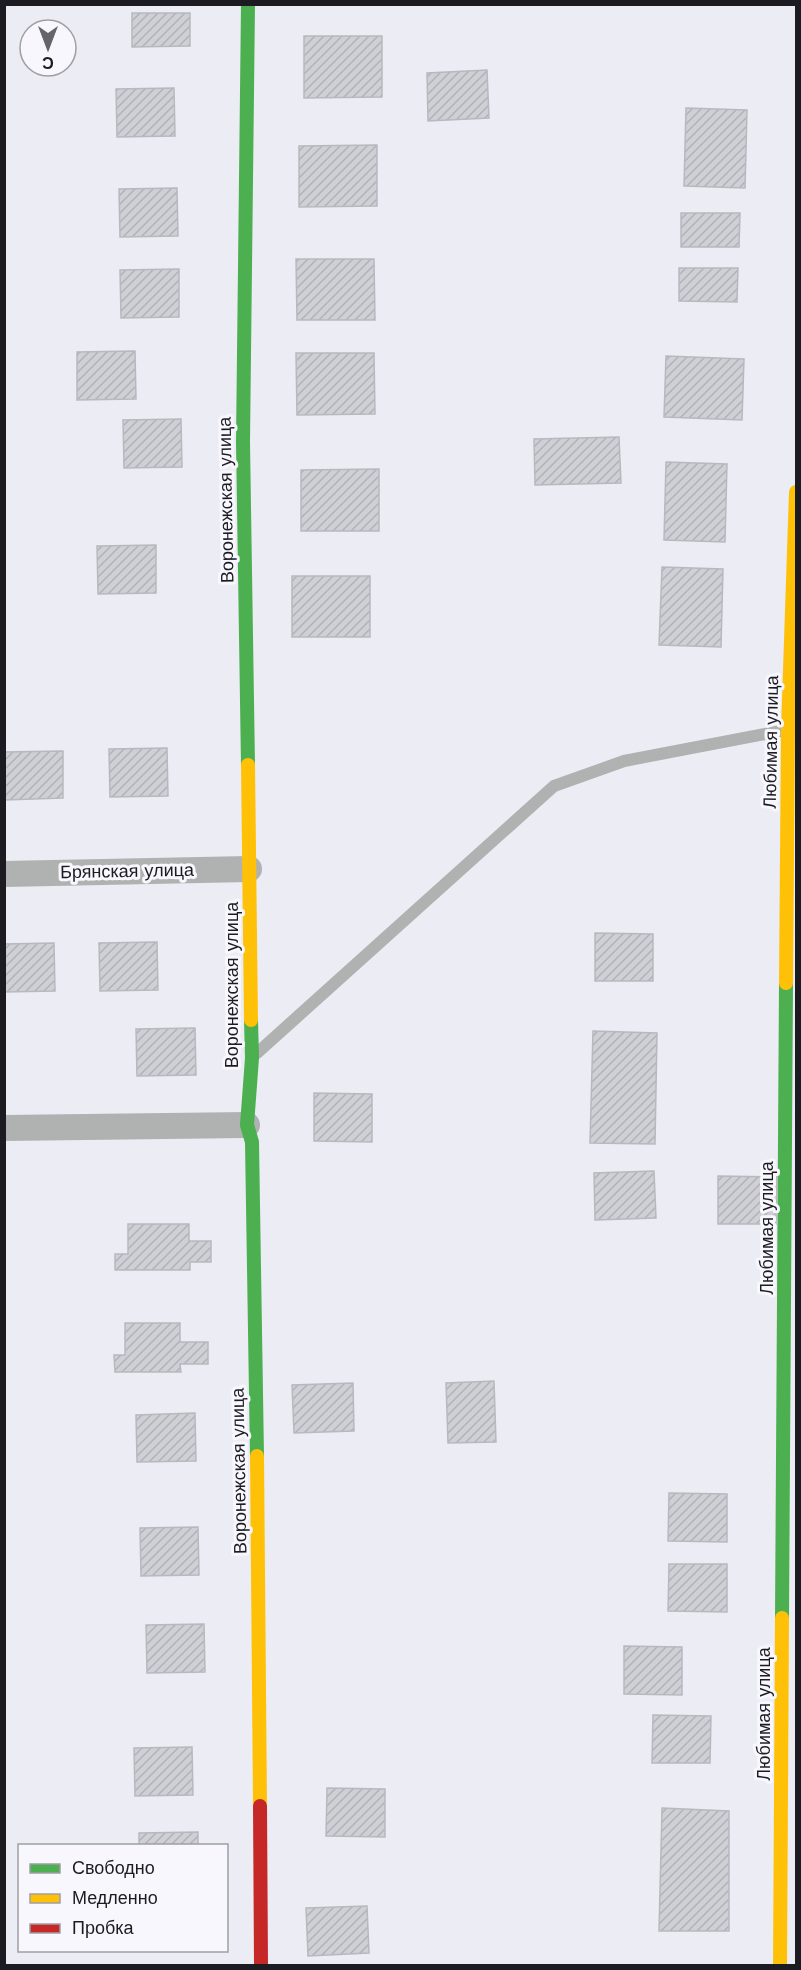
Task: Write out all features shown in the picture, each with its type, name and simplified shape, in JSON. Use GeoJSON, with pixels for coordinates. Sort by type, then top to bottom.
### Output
{"type":"FeatureCollection","features":[{"type":"Feature","properties":{"kind":"street","name":"Воронежская улица"},"geometry":{"type":"LineString","coordinates":[[248,4],[243,442],[252,1058],[247,1125],[252,1142],[257,1413],[261,1965]]}},
{"type":"Feature","properties":{"kind":"street","name":"Любимая улица"},"geometry":{"type":"LineString","coordinates":[[780,1965],[788,729],[796,492]]}},
{"type":"Feature","properties":{"kind":"street","name":"Брянская улица"},"geometry":{"type":"LineString","coordinates":[[4,874],[249,869]]}},
{"type":"Feature","properties":{"kind":"street"},"geometry":{"type":"LineString","coordinates":[[4,1128],[247,1125]]}},
{"type":"Feature","properties":{"kind":"lane"},"geometry":{"type":"LineString","coordinates":[[252,1058],[554,786],[624,761],[788,729]]}},
{"type":"Feature","properties":{"kind":"building"},"geometry":{"type":"Polygon","coordinates":[[[132,13],[190,13],[190,46],[132,47],[132,13]]]}},
{"type":"Feature","properties":{"kind":"building"},"geometry":{"type":"Polygon","coordinates":[[[304,36],[382,36],[382,97],[304,98],[304,36]]]}},
{"type":"Feature","properties":{"kind":"building"},"geometry":{"type":"Polygon","coordinates":[[[487,70],[489,118],[428,121],[427,73],[487,70]]]}},
{"type":"Feature","properties":{"kind":"building"},"geometry":{"type":"Polygon","coordinates":[[[174,88],[175,136],[117,137],[116,89],[174,88]]]}},
{"type":"Feature","properties":{"kind":"building"},"geometry":{"type":"Polygon","coordinates":[[[686,108],[747,110],[745,188],[684,186],[686,108]]]}},
{"type":"Feature","properties":{"kind":"building"},"geometry":{"type":"Polygon","coordinates":[[[377,145],[377,206],[299,207],[299,146],[377,145]]]}},
{"type":"Feature","properties":{"kind":"building"},"geometry":{"type":"Polygon","coordinates":[[[177,188],[178,236],[120,237],[119,189],[177,188]]]}},
{"type":"Feature","properties":{"kind":"building"},"geometry":{"type":"Polygon","coordinates":[[[681,213],[740,213],[739,247],[681,247],[681,213]]]}},
{"type":"Feature","properties":{"kind":"building"},"geometry":{"type":"Polygon","coordinates":[[[296,259],[374,259],[375,320],[297,320],[296,259]]]}},
{"type":"Feature","properties":{"kind":"building"},"geometry":{"type":"Polygon","coordinates":[[[679,268],[738,268],[737,302],[679,301],[679,268]]]}},
{"type":"Feature","properties":{"kind":"building"},"geometry":{"type":"Polygon","coordinates":[[[179,269],[179,317],[121,318],[120,270],[179,269]]]}},
{"type":"Feature","properties":{"kind":"building"},"geometry":{"type":"Polygon","coordinates":[[[135,351],[136,399],[77,400],[77,352],[135,351]]]}},
{"type":"Feature","properties":{"kind":"building"},"geometry":{"type":"Polygon","coordinates":[[[296,353],[374,353],[375,414],[297,415],[296,353]]]}},
{"type":"Feature","properties":{"kind":"building"},"geometry":{"type":"Polygon","coordinates":[[[666,356],[744,359],[742,420],[664,417],[666,356]]]}},
{"type":"Feature","properties":{"kind":"building"},"geometry":{"type":"Polygon","coordinates":[[[181,419],[182,467],[124,468],[123,420],[181,419]]]}},
{"type":"Feature","properties":{"kind":"building"},"geometry":{"type":"Polygon","coordinates":[[[619,437],[621,483],[535,485],[534,439],[619,437]]]}},
{"type":"Feature","properties":{"kind":"building"},"geometry":{"type":"Polygon","coordinates":[[[666,462],[727,464],[725,542],[664,540],[666,462]]]}},
{"type":"Feature","properties":{"kind":"building"},"geometry":{"type":"Polygon","coordinates":[[[379,469],[379,531],[301,531],[301,470],[379,469]]]}},
{"type":"Feature","properties":{"kind":"building"},"geometry":{"type":"Polygon","coordinates":[[[156,545],[156,593],[98,594],[97,546],[156,545]]]}},
{"type":"Feature","properties":{"kind":"building"},"geometry":{"type":"Polygon","coordinates":[[[662,567],[723,569],[721,647],[659,645],[662,567]]]}},
{"type":"Feature","properties":{"kind":"building"},"geometry":{"type":"Polygon","coordinates":[[[292,576],[370,576],[370,637],[292,637],[292,576]]]}},
{"type":"Feature","properties":{"kind":"building"},"geometry":{"type":"Polygon","coordinates":[[[167,748],[168,796],[110,797],[109,749],[167,748]]]}},
{"type":"Feature","properties":{"kind":"building"},"geometry":{"type":"Polygon","coordinates":[[[63,751],[63,798],[5,800],[4,752],[63,751]]]}},
{"type":"Feature","properties":{"kind":"building"},"geometry":{"type":"Polygon","coordinates":[[[595,933],[653,934],[653,981],[595,981],[595,933]]]}},
{"type":"Feature","properties":{"kind":"building"},"geometry":{"type":"Polygon","coordinates":[[[157,942],[158,990],[100,991],[99,943],[157,942]]]}},
{"type":"Feature","properties":{"kind":"building"},"geometry":{"type":"Polygon","coordinates":[[[54,943],[55,991],[4,992],[4,944],[54,943]]]}},
{"type":"Feature","properties":{"kind":"building"},"geometry":{"type":"Polygon","coordinates":[[[195,1028],[196,1075],[137,1076],[136,1029],[195,1028]]]}},
{"type":"Feature","properties":{"kind":"building"},"geometry":{"type":"Polygon","coordinates":[[[593,1031],[657,1033],[655,1144],[590,1143],[593,1031]]]}},
{"type":"Feature","properties":{"kind":"building"},"geometry":{"type":"Polygon","coordinates":[[[314,1093],[372,1094],[372,1142],[314,1141],[314,1093]]]}},
{"type":"Feature","properties":{"kind":"building"},"geometry":{"type":"Polygon","coordinates":[[[654,1171],[656,1218],[595,1220],[594,1173],[654,1171]]]}},
{"type":"Feature","properties":{"kind":"building"},"geometry":{"type":"Polygon","coordinates":[[[718,1176],[777,1177],[776,1224],[718,1224],[718,1176]]]}},
{"type":"Feature","properties":{"kind":"building"},"geometry":{"type":"Polygon","coordinates":[[[128,1224],[189,1224],[189,1241],[211,1241],[211,1262],[190,1262],[190,1270],[115,1270],[115,1254],[128,1254],[128,1224]]]}},
{"type":"Feature","properties":{"kind":"building"},"geometry":{"type":"Polygon","coordinates":[[[125,1323],[180,1323],[180,1342],[208,1342],[208,1364],[180,1364],[181,1372],[115,1372],[114,1355],[125,1355],[125,1323]]]}},
{"type":"Feature","properties":{"kind":"building"},"geometry":{"type":"Polygon","coordinates":[[[494,1381],[496,1442],[448,1443],[446,1383],[494,1381]]]}},
{"type":"Feature","properties":{"kind":"building"},"geometry":{"type":"Polygon","coordinates":[[[353,1383],[354,1431],[294,1433],[292,1385],[353,1383]]]}},
{"type":"Feature","properties":{"kind":"building"},"geometry":{"type":"Polygon","coordinates":[[[195,1413],[196,1461],[137,1462],[136,1415],[195,1413]]]}},
{"type":"Feature","properties":{"kind":"building"},"geometry":{"type":"Polygon","coordinates":[[[669,1493],[727,1494],[727,1542],[668,1541],[669,1493]]]}},
{"type":"Feature","properties":{"kind":"building"},"geometry":{"type":"Polygon","coordinates":[[[198,1527],[199,1575],[141,1576],[140,1528],[198,1527]]]}},
{"type":"Feature","properties":{"kind":"building"},"geometry":{"type":"Polygon","coordinates":[[[669,1564],[727,1564],[727,1612],[668,1611],[669,1564]]]}},
{"type":"Feature","properties":{"kind":"building"},"geometry":{"type":"Polygon","coordinates":[[[204,1624],[205,1672],[147,1673],[146,1625],[204,1624]]]}},
{"type":"Feature","properties":{"kind":"building"},"geometry":{"type":"Polygon","coordinates":[[[624,1646],[682,1647],[682,1695],[624,1694],[624,1646]]]}},
{"type":"Feature","properties":{"kind":"building"},"geometry":{"type":"Polygon","coordinates":[[[653,1715],[711,1716],[710,1763],[652,1763],[653,1715]]]}},
{"type":"Feature","properties":{"kind":"building"},"geometry":{"type":"Polygon","coordinates":[[[192,1747],[193,1795],[135,1796],[134,1748],[192,1747]]]}},
{"type":"Feature","properties":{"kind":"building"},"geometry":{"type":"Polygon","coordinates":[[[327,1788],[385,1789],[385,1837],[326,1836],[327,1788]]]}},
{"type":"Feature","properties":{"kind":"building"},"geometry":{"type":"Polygon","coordinates":[[[662,1808],[729,1811],[729,1931],[659,1931],[662,1808]]]}},
{"type":"Feature","properties":{"kind":"building"},"geometry":{"type":"Polygon","coordinates":[[[198,1832],[198,1844],[139,1844],[139,1833],[198,1832]]]}},
{"type":"Feature","properties":{"kind":"building"},"geometry":{"type":"Polygon","coordinates":[[[367,1906],[369,1953],[308,1956],[306,1908],[367,1906]]]}},
{"type":"Feature","properties":{"kind":"traffic: fast"},"geometry":{"type":"LineString","coordinates":[[248,4],[243,442],[248,765]]}},
{"type":"Feature","properties":{"kind":"traffic: fast"},"geometry":{"type":"LineString","coordinates":[[782,1618],[786,983]]}},
{"type":"Feature","properties":{"kind":"traffic: fast"},"geometry":{"type":"LineString","coordinates":[[251,1020],[252,1058],[247,1125],[252,1142],[257,1456]]}},
{"type":"Feature","properties":{"kind":"traffic: slow"},"geometry":{"type":"LineString","coordinates":[[786,983],[788,729],[796,492]]}},
{"type":"Feature","properties":{"kind":"traffic: slow"},"geometry":{"type":"LineString","coordinates":[[248,765],[251,1020]]}},
{"type":"Feature","properties":{"kind":"traffic: slow"},"geometry":{"type":"LineString","coordinates":[[257,1456],[260,1806]]}},
{"type":"Feature","properties":{"kind":"traffic: slow"},"geometry":{"type":"LineString","coordinates":[[780,1966],[782,1618]]}},
{"type":"Feature","properties":{"kind":"traffic: jam"},"geometry":{"type":"LineString","coordinates":[[260,1806],[261,1966]]}}]}
